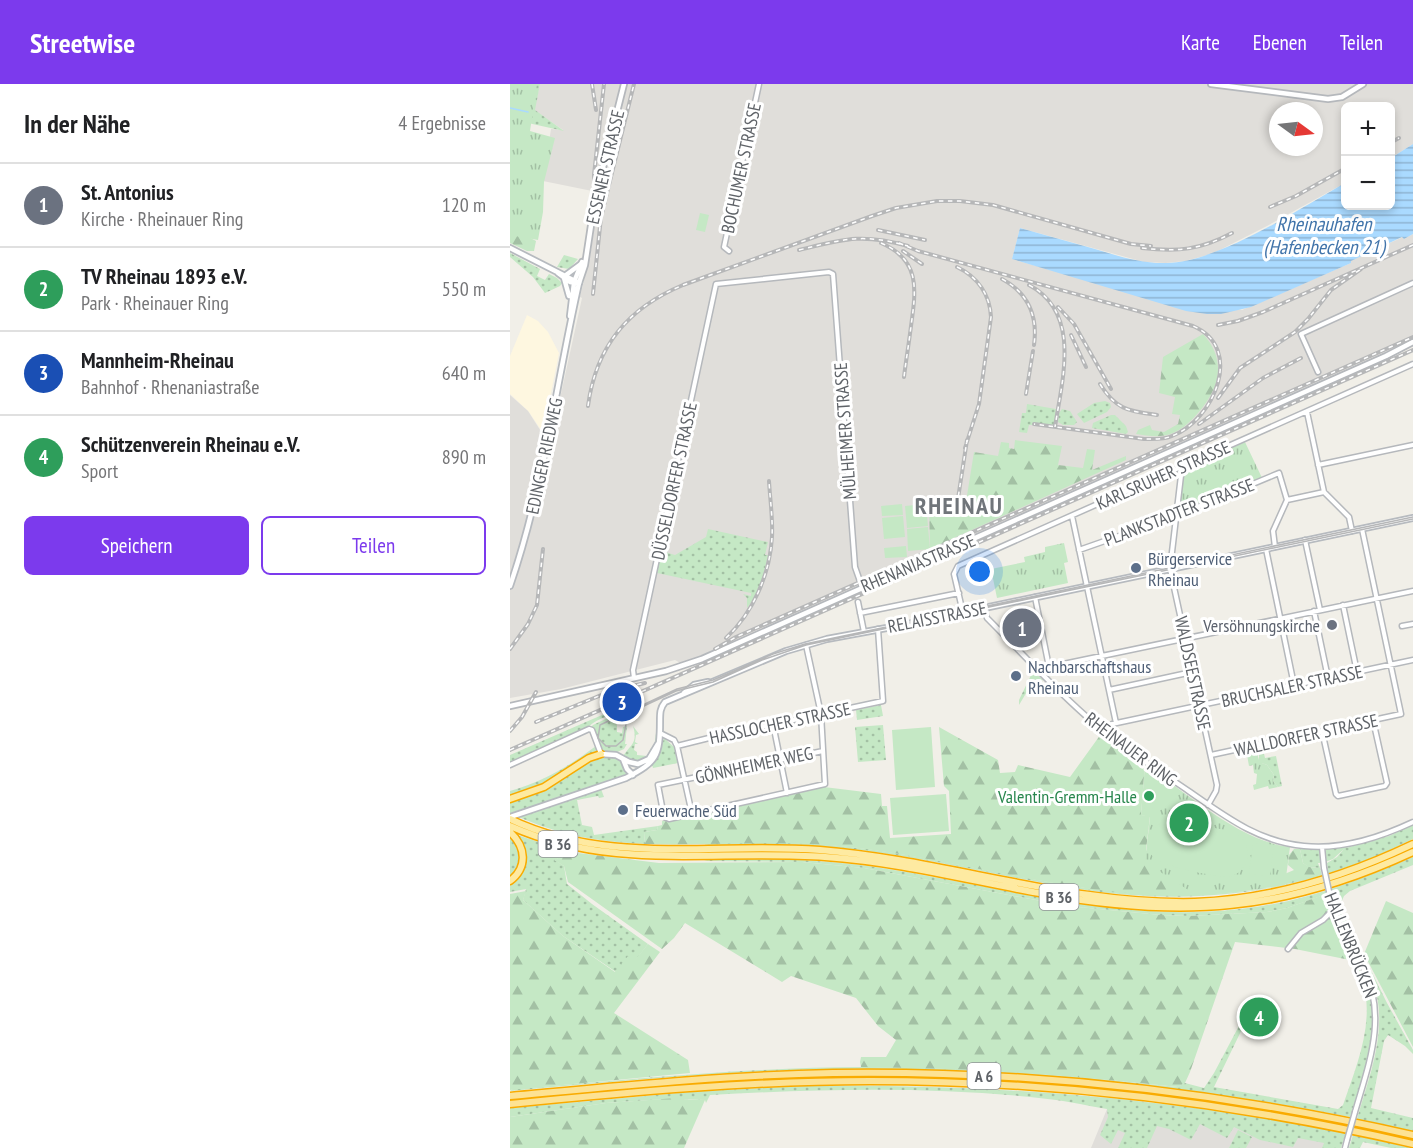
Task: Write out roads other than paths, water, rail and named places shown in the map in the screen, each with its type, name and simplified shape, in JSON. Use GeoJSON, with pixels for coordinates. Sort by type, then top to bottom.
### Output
{"type":"FeatureCollection","features":[{"type":"Feature","properties":{"kind":"highway"},"geometry":{"type":"LineString","coordinates":[[510,799],[544,787],[589,758],[601,753]]}},
{"type":"Feature","properties":{"kind":"highway","name":"B 36"},"geometry":{"type":"LineString","coordinates":[[511,821],[555,836],[589,844],[698,853],[836,858],[889,865],[1090,901],[1182,908],[1249,904],[1301,894],[1363,873],[1413,852]]}},
{"type":"Feature","properties":{"kind":"highway"},"geometry":{"type":"LineString","coordinates":[[510,832],[519,843],[524,859],[518,874],[510,881]]}},
{"type":"Feature","properties":{"kind":"highway","name":"B 36"},"geometry":{"type":"LineString","coordinates":[[698,853],[768,848],[848,853],[924,864],[1093,895],[1196,902],[1242,898],[1310,884],[1365,865],[1413,844]]}},
{"type":"Feature","properties":{"kind":"highway","name":"A 6"},"geometry":{"type":"LineString","coordinates":[[510,1096],[768,1075],[858,1073],[969,1075],[1086,1083],[1184,1094],[1306,1113],[1413,1135]]}},
{"type":"Feature","properties":{"kind":"highway","name":"A 6"},"geometry":{"type":"LineString","coordinates":[[510,1104],[749,1084],[860,1081],[968,1083],[1115,1093],[1204,1104],[1301,1120],[1413,1144]]}},
{"type":"Feature","properties":{"kind":"main road","name":"ESSENER STRASSE"},"geometry":{"type":"LineString","coordinates":[[576,282],[587,251],[595,199],[624,84]]}},
{"type":"Feature","properties":{"kind":"main road"},"geometry":{"type":"LineString","coordinates":[[1211,84],[1328,99],[1342,97],[1363,84]]}},
{"type":"Feature","properties":{"kind":"main road"},"geometry":{"type":"LineString","coordinates":[[510,248],[576,282]]}},
{"type":"Feature","properties":{"kind":"main road","name":"ESSENER STRASSE"},"geometry":{"type":"LineString","coordinates":[[576,282],[587,251]]}},
{"type":"Feature","properties":{"kind":"main road"},"geometry":{"type":"LineString","coordinates":[[565,277],[581,264]]}},
{"type":"Feature","properties":{"kind":"main road"},"geometry":{"type":"LineString","coordinates":[[565,277],[570,302]]}},
{"type":"Feature","properties":{"kind":"main road","name":"EDINGER RIEDWEG"},"geometry":{"type":"LineString","coordinates":[[570,325],[570,302],[576,282]]}},
{"type":"Feature","properties":{"kind":"main road","name":"EDINGER RIEDWEG"},"geometry":{"type":"LineString","coordinates":[[510,586],[535,502],[570,325],[576,282]]}},
{"type":"Feature","properties":{"kind":"main road","name":"RHENANIASTRASSE"},"geometry":{"type":"LineString","coordinates":[[510,706],[634,678],[702,659],[1355,370],[1413,342]]}},
{"type":"Feature","properties":{"kind":"main road","name":"RELAISSTRASSE"},"geometry":{"type":"LineString","coordinates":[[511,821],[577,794],[633,775],[650,764],[656,754],[660,739],[662,706],[694,685],[713,681],[773,655],[878,629],[1305,540],[1323,540],[1352,531],[1413,518]]}},
{"type":"Feature","properties":{"kind":"main road","name":"RELAISSTRASSE"},"geometry":{"type":"LineString","coordinates":[[646,766],[660,739]]}},
{"type":"Feature","properties":{"kind":"main road"},"geometry":{"type":"LineString","coordinates":[[601,753],[613,754],[629,762],[642,764],[649,759]]}},
{"type":"Feature","properties":{"kind":"main road"},"geometry":{"type":"LineString","coordinates":[[623,759],[633,775]]}},
{"type":"Feature","properties":{"kind":"main road"},"geometry":{"type":"LineString","coordinates":[[629,762],[633,775]]}},
{"type":"Feature","properties":{"kind":"street","name":"BOCHUMER STRASSE"},"geometry":{"type":"LineString","coordinates":[[729,251],[724,247],[759,84]]}},
{"type":"Feature","properties":{"kind":"street","name":"DÜSSELDORFER STRASSE"},"geometry":{"type":"LineString","coordinates":[[634,678],[633,670],[716,284],[833,273]]}},
{"type":"Feature","properties":{"kind":"street","name":"MÜLHEIMER STRASSE"},"geometry":{"type":"LineString","coordinates":[[833,273],[855,567],[862,587]]}},
{"type":"Feature","properties":{"kind":"street"},"geometry":{"type":"LineString","coordinates":[[1318,372],[1301,334],[1413,284]]}},
{"type":"Feature","properties":{"kind":"street","name":"KARLSRUHER STRASSE"},"geometry":{"type":"LineString","coordinates":[[963,613],[954,574],[958,566],[1413,364]]}},
{"type":"Feature","properties":{"kind":"street"},"geometry":{"type":"LineString","coordinates":[[1307,412],[1323,492],[1349,517],[1352,531]]}},
{"type":"Feature","properties":{"kind":"street"},"geometry":{"type":"LineString","coordinates":[[1318,465],[1413,445]]}},
{"type":"Feature","properties":{"kind":"street","name":"WALDSEESTRASSE"},"geometry":{"type":"LineString","coordinates":[[1182,467],[1170,569],[1217,787],[1208,805]]}},
{"type":"Feature","properties":{"kind":"street","name":"PLANKSTADTER STRASSE"},"geometry":{"type":"LineString","coordinates":[[1079,550],[1176,516],[1279,473],[1287,500]]}},
{"type":"Feature","properties":{"kind":"street"},"geometry":{"type":"LineString","coordinates":[[1275,547],[1273,531],[1287,500],[1323,492]]}},
{"type":"Feature","properties":{"kind":"street"},"geometry":{"type":"LineString","coordinates":[[1072,516],[1116,723]]}},
{"type":"Feature","properties":{"kind":"street"},"geometry":{"type":"LineString","coordinates":[[1362,529],[1391,665]]}},
{"type":"Feature","properties":{"kind":"street"},"geometry":{"type":"LineString","coordinates":[[1305,540],[1320,610]]}},
{"type":"Feature","properties":{"kind":"street"},"geometry":{"type":"LineString","coordinates":[[1266,549],[1294,685]]}},
{"type":"Feature","properties":{"kind":"street"},"geometry":{"type":"LineString","coordinates":[[1042,673],[1049,667],[1413,591]]}},
{"type":"Feature","properties":{"kind":"street"},"geometry":{"type":"LineString","coordinates":[[861,613],[958,593]]}},
{"type":"Feature","properties":{"kind":"street"},"geometry":{"type":"LineString","coordinates":[[1035,597],[1049,667]]}},
{"type":"Feature","properties":{"kind":"street"},"geometry":{"type":"LineString","coordinates":[[858,602],[864,632]]}},
{"type":"Feature","properties":{"kind":"street"},"geometry":{"type":"LineString","coordinates":[[1343,605],[1357,672]]}},
{"type":"Feature","properties":{"kind":"street","name":"RHEINAUER RING"},"geometry":{"type":"LineString","coordinates":[[984,608],[987,618],[1104,732],[1238,825],[1262,836],[1290,844],[1322,847],[1355,843],[1390,833],[1413,822]]}},
{"type":"Feature","properties":{"kind":"street"},"geometry":{"type":"LineString","coordinates":[[1314,612],[1328,678]]}},
{"type":"Feature","properties":{"kind":"street"},"geometry":{"type":"LineString","coordinates":[[1402,626],[1413,624]]}},
{"type":"Feature","properties":{"kind":"street","name":"HASSLOCHER STRASSE"},"geometry":{"type":"LineString","coordinates":[[677,746],[883,701],[878,629]]}},
{"type":"Feature","properties":{"kind":"street"},"geometry":{"type":"LineString","coordinates":[[660,733],[674,740],[677,746],[692,814],[825,784],[821,714],[806,645]]}},
{"type":"Feature","properties":{"kind":"street","name":"BRUCHSALER STRASSE"},"geometry":{"type":"LineString","coordinates":[[1104,732],[1116,723],[1413,660]]}},
{"type":"Feature","properties":{"kind":"street","name":"WALLDORFER STRASSE"},"geometry":{"type":"LineString","coordinates":[[1211,755],[1401,714],[1391,665]]}},
{"type":"Feature","properties":{"kind":"street"},"geometry":{"type":"LineString","coordinates":[[1109,690],[1192,672]]}},
{"type":"Feature","properties":{"kind":"street"},"geometry":{"type":"LineString","coordinates":[[1322,731],[1335,794],[1338,796],[1352,794],[1385,786],[1387,783],[1373,720]]}},
{"type":"Feature","properties":{"kind":"street"},"geometry":{"type":"LineString","coordinates":[[773,724],[787,793]]}},
{"type":"Feature","properties":{"kind":"street"},"geometry":{"type":"LineString","coordinates":[[510,765],[589,729],[593,731],[601,753]]}},
{"type":"Feature","properties":{"kind":"street","name":"GÖNNHEIMER WEG"},"geometry":{"type":"LineString","coordinates":[[692,814],[666,818],[658,785],[823,751]]}},
{"type":"Feature","properties":{"kind":"street","name":"HALLENBRÜCKEN"},"geometry":{"type":"LineString","coordinates":[[1322,847],[1333,910],[1371,986],[1376,1013],[1373,1051],[1345,1148]]}},
{"type":"Feature","properties":{"kind":"street"},"geometry":{"type":"LineString","coordinates":[[1288,949],[1301,933],[1314,926],[1333,910]]}},
{"type":"Feature","properties":{"kind":"water","name":"Rheinauhafen (Hafenbecken 21)"},"geometry":{"type":"Polygon","coordinates":[[[1413,144],[1413,234],[1251,307],[1221,314],[1186,311],[1012,259],[1020,228],[1130,259],[1167,263],[1188,260],[1234,244],[1341,185],[1341,210],[1395,210],[1395,155],[1413,144]]]}},
{"type":"Feature","properties":{"kind":"waterway"},"geometry":{"type":"LineString","coordinates":[[510,108],[528,112]]}},
{"type":"Feature","properties":{"kind":"tram line"},"geometry":{"type":"LineString","coordinates":[[1413,517],[805,644],[773,654],[713,680],[677,689],[600,725],[598,738],[606,746],[616,746],[623,740],[627,719],[633,711],[676,691],[713,682],[762,660],[806,645],[1413,519]]}},
{"type":"Feature","properties":{"kind":"railway"},"geometry":{"type":"LineString","coordinates":[[592,84],[596,110]]}},
{"type":"Feature","properties":{"kind":"railway"},"geometry":{"type":"LineString","coordinates":[[596,219],[594,175],[604,84]]}},
{"type":"Feature","properties":{"kind":"railway"},"geometry":{"type":"LineString","coordinates":[[593,294],[601,217],[634,84]]}},
{"type":"Feature","properties":{"kind":"railway"},"geometry":{"type":"LineString","coordinates":[[1395,140],[1399,138]]}},
{"type":"Feature","properties":{"kind":"railway"},"geometry":{"type":"LineString","coordinates":[[1270,207],[1296,196],[1341,171]]}},
{"type":"Feature","properties":{"kind":"railway"},"geometry":{"type":"LineString","coordinates":[[588,406],[598,365],[607,347],[631,318],[663,294],[896,208],[937,201],[993,205],[1131,244],[1151,246]]}},
{"type":"Feature","properties":{"kind":"railway"},"geometry":{"type":"LineString","coordinates":[[878,230],[925,240]]}},
{"type":"Feature","properties":{"kind":"railway"},"geometry":{"type":"LineString","coordinates":[[1142,248],[1167,250],[1188,248],[1210,243],[1232,233]]}},
{"type":"Feature","properties":{"kind":"railway"},"geometry":{"type":"LineString","coordinates":[[799,250],[853,239],[878,240],[908,246]]}},
{"type":"Feature","properties":{"kind":"railway"},"geometry":{"type":"LineString","coordinates":[[881,243],[903,258],[913,277],[914,300],[904,377]]}},
{"type":"Feature","properties":{"kind":"railway"},"geometry":{"type":"LineString","coordinates":[[899,243],[918,251],[1193,326],[1209,336],[1218,350],[1220,366],[1218,383],[1211,400],[1187,428],[1172,436],[1162,439],[1144,439],[1034,424]]}},
{"type":"Feature","properties":{"kind":"railway"},"geometry":{"type":"LineString","coordinates":[[1218,325],[1263,312],[1413,245]]}},
{"type":"Feature","properties":{"kind":"railway"},"geometry":{"type":"LineString","coordinates":[[903,251],[922,264]]}},
{"type":"Feature","properties":{"kind":"railway"},"geometry":{"type":"LineString","coordinates":[[957,267],[977,281],[982,288],[988,301],[991,317],[979,404],[965,448]]}},
{"type":"Feature","properties":{"kind":"railway"},"geometry":{"type":"LineString","coordinates":[[1218,398],[1240,368],[1295,332],[1331,290],[1361,269]]}},
{"type":"Feature","properties":{"kind":"railway"},"geometry":{"type":"LineString","coordinates":[[1002,279],[1019,291],[1029,306],[1034,324],[1034,345]]}},
{"type":"Feature","properties":{"kind":"railway"},"geometry":{"type":"LineString","coordinates":[[1029,285],[1046,297],[1056,312],[1062,330],[1064,369],[1055,427]]}},
{"type":"Feature","properties":{"kind":"railway"},"geometry":{"type":"LineString","coordinates":[[1058,307],[1074,324],[1111,389]]}},
{"type":"Feature","properties":{"kind":"railway"},"geometry":{"type":"LineString","coordinates":[[1071,335],[1086,367]]}},
{"type":"Feature","properties":{"kind":"railway"},"geometry":{"type":"LineString","coordinates":[[715,649],[736,637],[1413,337]]}},
{"type":"Feature","properties":{"kind":"railway"},"geometry":{"type":"LineString","coordinates":[[510,750],[1413,350]]}},
{"type":"Feature","properties":{"kind":"railway"},"geometry":{"type":"LineString","coordinates":[[1026,394],[1033,351]]}},
{"type":"Feature","properties":{"kind":"railway"},"geometry":{"type":"LineString","coordinates":[[1199,424],[1263,378],[1301,358]]}},
{"type":"Feature","properties":{"kind":"railway"},"geometry":{"type":"LineString","coordinates":[[1100,384],[1106,393],[1124,408],[1157,415]]}},
{"type":"Feature","properties":{"kind":"railway"},"geometry":{"type":"LineString","coordinates":[[957,505],[967,440]]}},
{"type":"Feature","properties":{"kind":"railway"},"geometry":{"type":"LineString","coordinates":[[726,638],[752,605],[768,565],[772,530],[769,481]]}},
{"type":"Feature","properties":{"kind":"railway"},"geometry":{"type":"LineString","coordinates":[[510,649],[528,624],[537,605],[543,549]]}},
{"type":"Feature","properties":{"kind":"railway"},"geometry":{"type":"LineString","coordinates":[[536,722],[611,691],[645,683]]}},
{"type":"Feature","properties":{"kind":"railway"},"geometry":{"type":"LineString","coordinates":[[510,731],[522,717],[536,692]]}},
{"type":"Feature","properties":{"kind":"place","name":"Bürgerservice Rheinau"},"geometry":{"type":"Point","coordinates":[1136,568]}},
{"type":"Feature","properties":{"kind":"place","name":"Versöhnungskirche"},"geometry":{"type":"Point","coordinates":[1332,625]}},
{"type":"Feature","properties":{"kind":"place","name":"St. Antonius"},"geometry":{"type":"Point","coordinates":[1022,628]}},
{"type":"Feature","properties":{"kind":"place","name":"Nachbarschaftshaus Rheinau"},"geometry":{"type":"Point","coordinates":[1016,676]}},
{"type":"Feature","properties":{"kind":"place","name":"Mannheim-Rheinau"},"geometry":{"type":"Point","coordinates":[622,702]}},
{"type":"Feature","properties":{"kind":"place","name":"Valentin-Gremm-Halle"},"geometry":{"type":"Point","coordinates":[1149,796]}},
{"type":"Feature","properties":{"kind":"place","name":"Feuerwache Süd"},"geometry":{"type":"Point","coordinates":[623,810]}},
{"type":"Feature","properties":{"kind":"place","name":"TV Rheinau 1893 e.V."},"geometry":{"type":"Point","coordinates":[1189,823]}},
{"type":"Feature","properties":{"kind":"place","name":"Schützenverein Rheinau e.V."},"geometry":{"type":"Point","coordinates":[1259,1017]}},
{"type":"Feature","properties":{"kind":"district","name":"RHEINAU"},"geometry":{"type":"Point","coordinates":[959,505]}}]}
